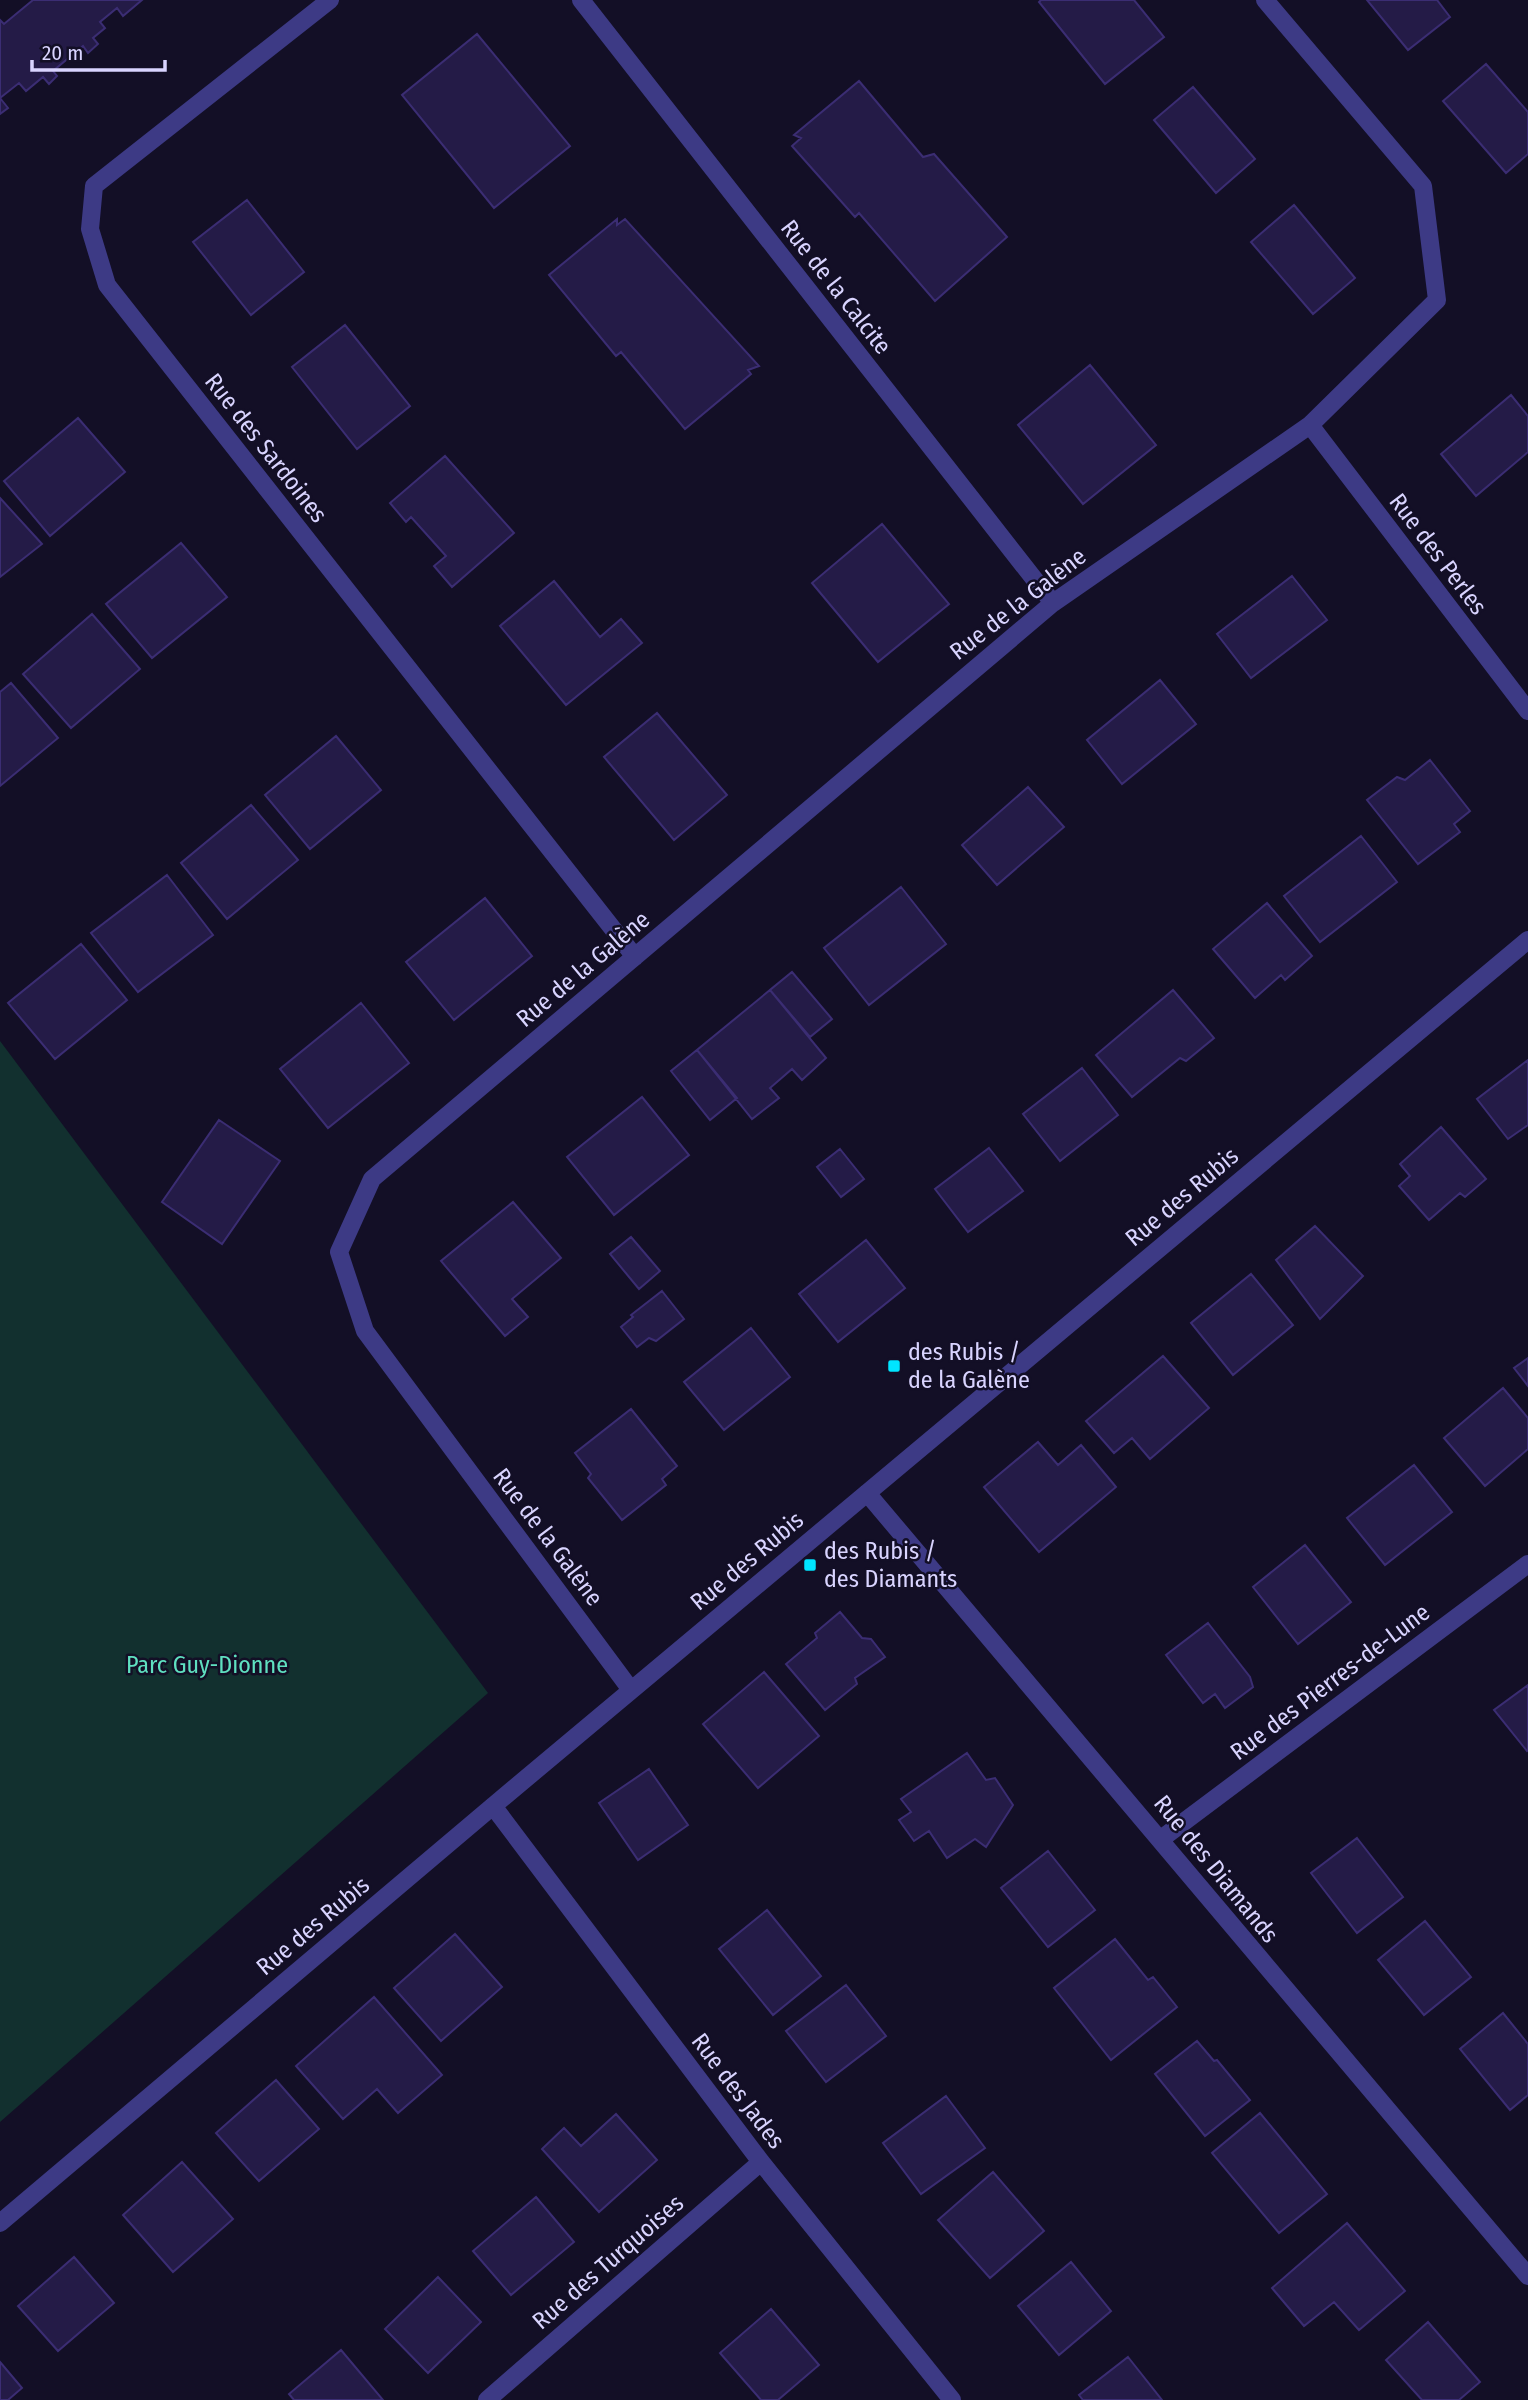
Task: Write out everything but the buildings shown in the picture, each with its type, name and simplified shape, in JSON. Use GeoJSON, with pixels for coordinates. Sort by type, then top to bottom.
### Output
{"type":"FeatureCollection","features":[{"type":"Feature","properties":{"kind":"street","name":"Rue des Sardoines"},"geometry":{"type":"LineString","coordinates":[[330,0],[94,186],[90,229],[107,285],[635,957]]}},
{"type":"Feature","properties":{"kind":"street","name":"Rue de la Calcite"},"geometry":{"type":"LineString","coordinates":[[580,0],[1053,603]]}},
{"type":"Feature","properties":{"kind":"street"},"geometry":{"type":"LineString","coordinates":[[1265,0],[1423,186],[1437,300],[1310,425]]}},
{"type":"Feature","properties":{"kind":"street","name":"Rue de la Galène"},"geometry":{"type":"LineString","coordinates":[[631,1690],[365,1331],[339,1252],[372,1179],[1053,603],[1310,425]]}},
{"type":"Feature","properties":{"kind":"street","name":"Rue des Perles"},"geometry":{"type":"LineString","coordinates":[[1310,425],[1528,712]]}},
{"type":"Feature","properties":{"kind":"street","name":"Rue des Rubis"},"geometry":{"type":"LineString","coordinates":[[0,2223],[631,1690],[1528,940]]}},
{"type":"Feature","properties":{"kind":"street","name":"Rue des Diamands"},"geometry":{"type":"LineString","coordinates":[[867,1493],[1528,2276]]}},
{"type":"Feature","properties":{"kind":"street","name":"Rue des Pierres-de-Lune"},"geometry":{"type":"LineString","coordinates":[[1161,1839],[1528,1564]]}},
{"type":"Feature","properties":{"kind":"street","name":"Rue des Jades"},"geometry":{"type":"LineString","coordinates":[[493,1806],[761,2162],[952,2400]]}},
{"type":"Feature","properties":{"kind":"street","name":"Rue des Turquoises"},"geometry":{"type":"LineString","coordinates":[[487,2400],[761,2162]]}},
{"type":"Feature","properties":{"kind":"green space","name":"Parc Guy-Dionne"},"geometry":{"type":"Polygon","coordinates":[[[0,1041],[488,1693],[0,2122],[0,1041]]]}},
{"type":"Feature","properties":{"kind":"place","name":"des Rubis / de la Galène"},"geometry":{"type":"Point","coordinates":[894,1366]}},
{"type":"Feature","properties":{"kind":"place","name":"des Rubis / des Diamants"},"geometry":{"type":"Point","coordinates":[810,1565]}}]}
